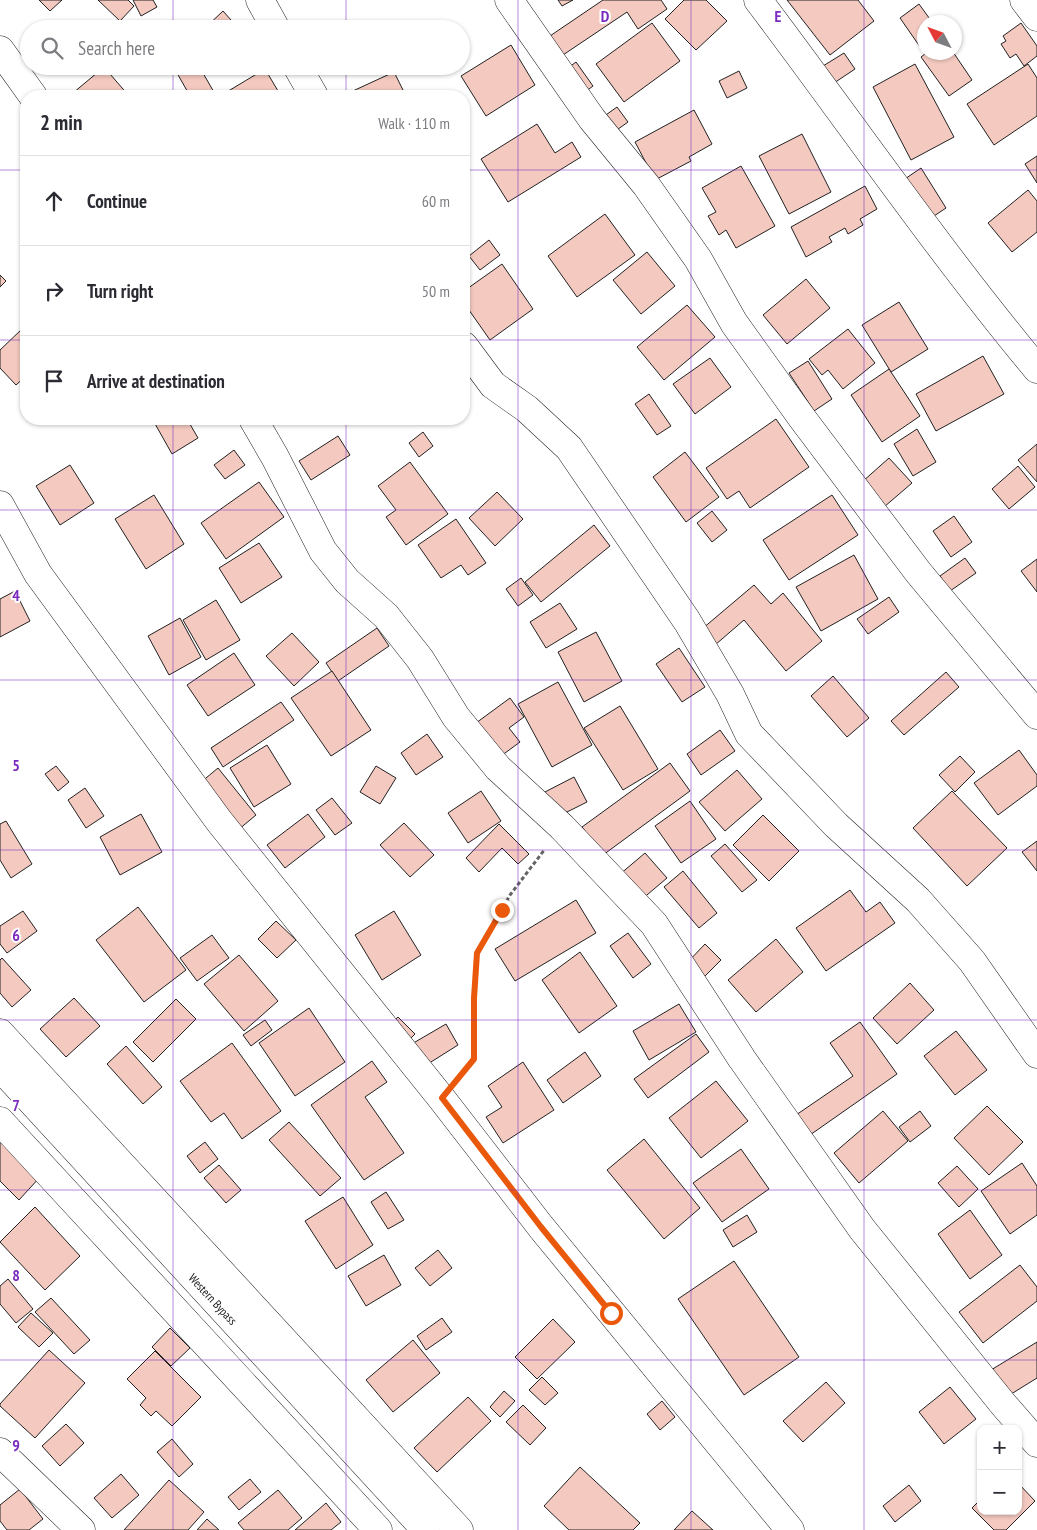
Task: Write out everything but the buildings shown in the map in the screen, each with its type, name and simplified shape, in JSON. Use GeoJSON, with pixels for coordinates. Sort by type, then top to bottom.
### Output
{"type":"FeatureCollection","features":[{"type":"Feature","properties":{"kind":"street"},"geometry":{"type":"LineString","coordinates":[[260,0],[271,20]]}},
{"type":"Feature","properties":{"kind":"street"},"geometry":{"type":"LineString","coordinates":[[509,0],[592,119],[651,192],[698,260],[734,323],[802,418],[918,572],[1037,715]]}},
{"type":"Feature","properties":{"kind":"street"},"geometry":{"type":"LineString","coordinates":[[758,0],[932,235],[1037,369]]}},
{"type":"Feature","properties":{"kind":"street"},"geometry":{"type":"LineString","coordinates":[[1024,0],[1037,17]]}},
{"type":"Feature","properties":{"kind":"street"},"geometry":{"type":"LineString","coordinates":[[0,50],[29,90]]}},
{"type":"Feature","properties":{"kind":"street"},"geometry":{"type":"LineString","coordinates":[[302,75],[311,90]]}},
{"type":"Feature","properties":{"kind":"street"},"geometry":{"type":"LineString","coordinates":[[470,354],[493,385],[527,410],[569,448],[687,621],[730,694],[749,734],[836,825],[918,900],[972,961],[1037,1054]]}},
{"type":"Feature","properties":{"kind":"street"},"geometry":{"type":"LineString","coordinates":[[256,425],[323,551],[346,581],[386,616],[420,659],[456,716],[498,768],[562,827],[654,924],[742,1060],[862,1229],[1003,1404],[1037,1443]]}},
{"type":"Feature","properties":{"kind":"street"},"geometry":{"type":"LineString","coordinates":[[0,506],[38,574],[219,821],[442,1098],[547,1235],[790,1530]]}},
{"type":"Feature","properties":{"kind":"street"},"geometry":{"type":"LineString","coordinates":[[0,1033],[309,1365],[459,1530]]}},
{"type":"Feature","properties":{"kind":"street","name":"Western Bypass"},"geometry":{"type":"LineString","coordinates":[[0,1067],[426,1530]]}},
{"type":"Feature","properties":{"kind":"street"},"geometry":{"type":"LineString","coordinates":[[0,1121],[378,1530]]}},
{"type":"Feature","properties":{"kind":"street"},"geometry":{"type":"LineString","coordinates":[[0,1452],[81,1530]]}},
{"type":"Feature","properties":{"kind":"path"},"geometry":{"type":"LineString","coordinates":[[442,1098],[474,1059],[474,998],[477,953],[510,895],[562,827]]}},
{"type":"Feature","properties":{"kind":"route"},"geometry":{"type":"LineString","coordinates":[[502,910],[477,953],[474,998],[474,1059],[442,1098],[541,1227],[611,1313]]}}]}
